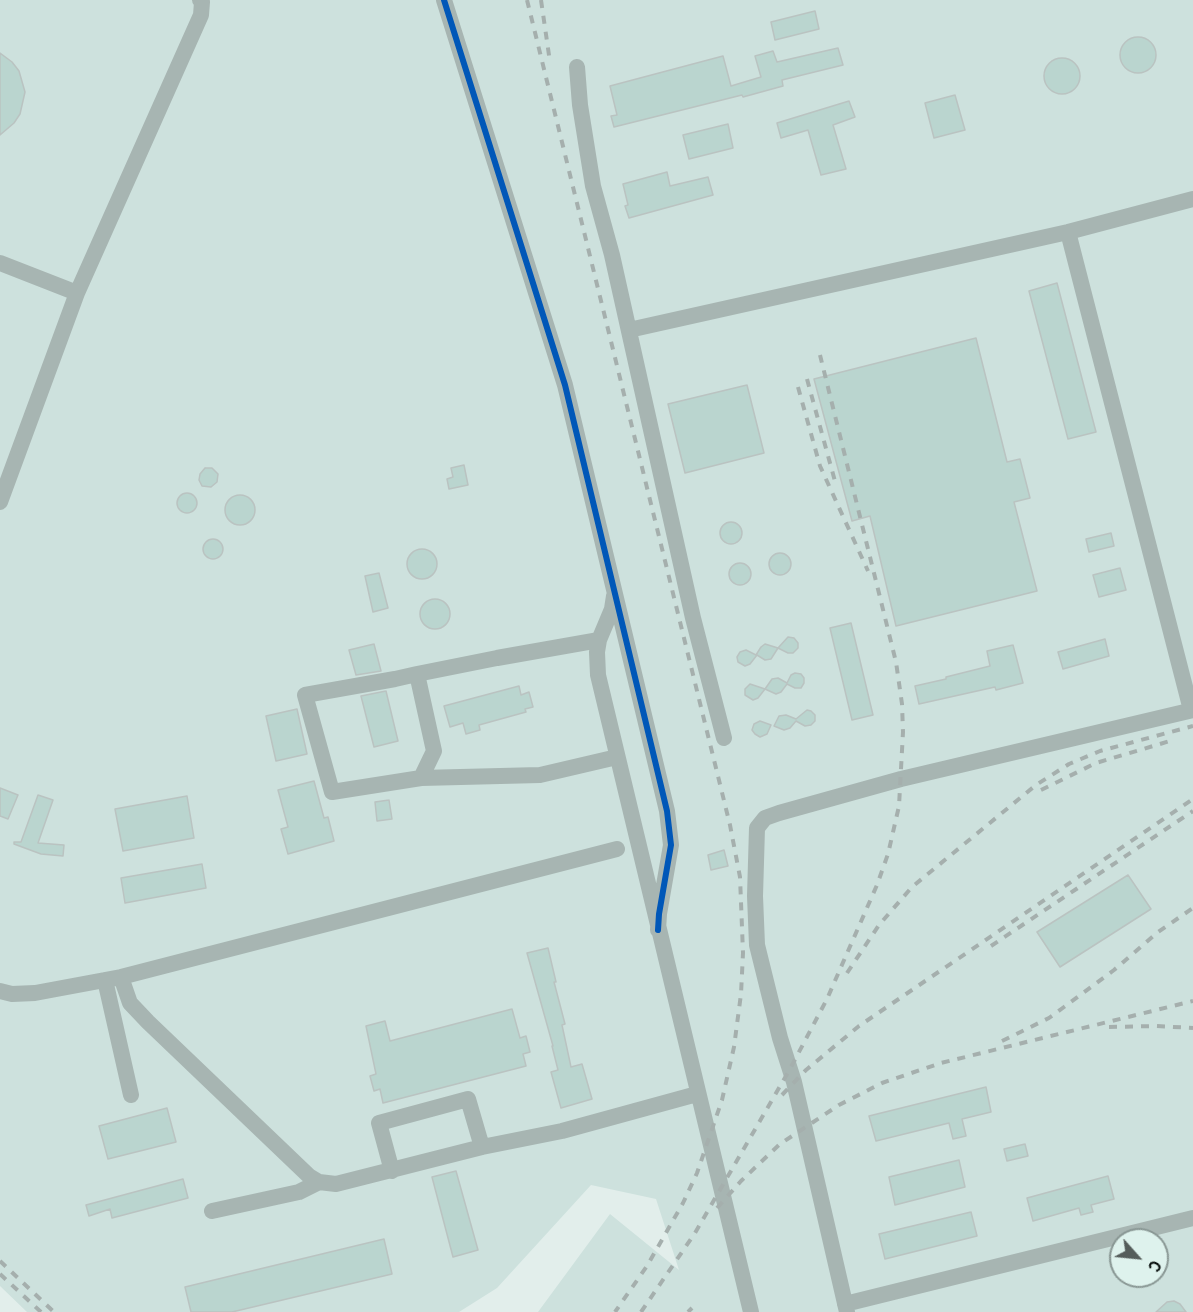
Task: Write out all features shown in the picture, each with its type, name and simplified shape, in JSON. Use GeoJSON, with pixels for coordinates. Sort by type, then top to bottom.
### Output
{"type":"FeatureCollection","features":[{"type":"Feature","properties":{"kind":"street"},"geometry":{"type":"LineString","coordinates":[[0,501],[77,293],[201,15],[202,2],[200,0]]}},
{"type":"Feature","properties":{"kind":"street"},"geometry":{"type":"LineString","coordinates":[[444,0],[565,384],[671,831],[658,930]]}},
{"type":"Feature","properties":{"kind":"street"},"geometry":{"type":"LineString","coordinates":[[577,67],[580,105],[593,186],[629,330],[693,618],[724,738]]}},
{"type":"Feature","properties":{"kind":"street"},"geometry":{"type":"LineString","coordinates":[[629,330],[1068,232],[1193,199]]}},
{"type":"Feature","properties":{"kind":"street"},"geometry":{"type":"LineString","coordinates":[[1068,232],[1192,710],[868,788],[765,818],[757,828],[755,896],[757,945],[799,1104],[846,1308],[1193,1218]]}},
{"type":"Feature","properties":{"kind":"street"},"geometry":{"type":"LineString","coordinates":[[0,263],[77,293]]}},
{"type":"Feature","properties":{"kind":"street"},"geometry":{"type":"LineString","coordinates":[[614,589],[612,609],[599,640],[598,675],[751,1312]]}},
{"type":"Feature","properties":{"kind":"street"},"geometry":{"type":"LineString","coordinates":[[599,640],[305,695],[332,792],[421,778],[540,775],[617,756]]}},
{"type":"Feature","properties":{"kind":"street"},"geometry":{"type":"LineString","coordinates":[[417,674],[434,751],[421,778]]}},
{"type":"Feature","properties":{"kind":"street"},"geometry":{"type":"LineString","coordinates":[[0,991],[12,994],[35,993],[113,979],[617,849]]}},
{"type":"Feature","properties":{"kind":"street"},"geometry":{"type":"LineString","coordinates":[[113,979],[130,1003],[148,1022],[309,1176],[319,1182],[336,1184],[392,1171],[482,1147],[562,1131],[697,1094]]}},
{"type":"Feature","properties":{"kind":"street"},"geometry":{"type":"LineString","coordinates":[[113,979],[131,1095]]}},
{"type":"Feature","properties":{"kind":"street"},"geometry":{"type":"LineString","coordinates":[[392,1171],[379,1123],[468,1099],[482,1147]]}},
{"type":"Feature","properties":{"kind":"street"},"geometry":{"type":"LineString","coordinates":[[212,1211],[299,1192],[319,1182]]}},
{"type":"Feature","properties":{"kind":"shaded area"},"geometry":{"type":"Polygon","coordinates":[[[0,0],[1193,0],[1193,1312],[538,1312],[610,1214],[679,1270],[656,1199],[591,1185],[497,1288],[459,1312],[27,1312],[0,1286],[0,0]]]}},
{"type":"Feature","properties":{"kind":"building"},"geometry":{"type":"Polygon","coordinates":[[[815,11],[819,29],[775,40],[771,22],[815,11]]]}},
{"type":"Feature","properties":{"kind":"building"},"geometry":{"type":"Polygon","coordinates":[[[1138,37],[1151,42],[1156,55],[1151,68],[1138,73],[1125,68],[1120,55],[1125,42],[1138,37]]]}},
{"type":"Feature","properties":{"kind":"building"},"geometry":{"type":"Polygon","coordinates":[[[838,48],[843,65],[782,80],[783,86],[743,97],[742,95],[614,127],[611,116],[617,115],[610,86],[723,56],[731,86],[761,77],[755,56],[773,51],[777,62],[838,48]]]}},
{"type":"Feature","properties":{"kind":"building"},"geometry":{"type":"Polygon","coordinates":[[[0,53],[19,71],[25,92],[20,114],[14,123],[0,135],[0,53]]]}},
{"type":"Feature","properties":{"kind":"building"},"geometry":{"type":"Polygon","coordinates":[[[1062,58],[1075,63],[1080,76],[1075,89],[1062,94],[1049,89],[1044,76],[1049,63],[1062,58]]]}},
{"type":"Feature","properties":{"kind":"building"},"geometry":{"type":"Polygon","coordinates":[[[955,95],[965,130],[934,138],[925,103],[955,95]]]}},
{"type":"Feature","properties":{"kind":"building"},"geometry":{"type":"Polygon","coordinates":[[[849,101],[855,117],[833,125],[846,169],[821,175],[808,130],[781,138],[777,123],[849,101]]]}},
{"type":"Feature","properties":{"kind":"building"},"geometry":{"type":"Polygon","coordinates":[[[728,124],[733,148],[689,159],[683,135],[728,124]]]}},
{"type":"Feature","properties":{"kind":"building"},"geometry":{"type":"Polygon","coordinates":[[[667,172],[670,186],[708,177],[713,195],[629,218],[625,206],[628,205],[623,184],[667,172]]]}},
{"type":"Feature","properties":{"kind":"building"},"geometry":{"type":"Polygon","coordinates":[[[1057,283],[1096,432],[1068,439],[1029,291],[1057,283]]]}},
{"type":"Feature","properties":{"kind":"building"},"geometry":{"type":"Polygon","coordinates":[[[976,338],[1007,462],[1020,459],[1030,498],[1014,502],[1037,591],[896,626],[870,516],[852,521],[814,379],[976,338]]]}},
{"type":"Feature","properties":{"kind":"building"},"geometry":{"type":"Polygon","coordinates":[[[747,385],[764,453],[685,473],[668,404],[747,385]]]}},
{"type":"Feature","properties":{"kind":"building"},"geometry":{"type":"Polygon","coordinates":[[[464,465],[468,485],[449,489],[447,479],[453,477],[451,468],[464,465]]]}},
{"type":"Feature","properties":{"kind":"building"},"geometry":{"type":"Polygon","coordinates":[[[205,468],[212,468],[218,474],[217,482],[211,487],[202,486],[199,480],[205,468]]]}},
{"type":"Feature","properties":{"kind":"building"},"geometry":{"type":"Polygon","coordinates":[[[187,493],[194,496],[197,503],[194,510],[187,513],[180,510],[177,503],[180,496],[187,493]]]}},
{"type":"Feature","properties":{"kind":"building"},"geometry":{"type":"Polygon","coordinates":[[[240,495],[246,496],[254,504],[254,516],[246,524],[240,525],[234,524],[226,516],[225,510],[226,504],[234,496],[240,495]]]}},
{"type":"Feature","properties":{"kind":"building"},"geometry":{"type":"Polygon","coordinates":[[[731,522],[741,529],[742,533],[735,543],[731,544],[721,537],[720,533],[727,523],[731,522]]]}},
{"type":"Feature","properties":{"kind":"building"},"geometry":{"type":"Polygon","coordinates":[[[1111,533],[1114,546],[1089,552],[1086,539],[1111,533]]]}},
{"type":"Feature","properties":{"kind":"building"},"geometry":{"type":"Polygon","coordinates":[[[213,539],[220,542],[223,549],[220,556],[213,559],[206,556],[203,549],[206,542],[213,539]]]}},
{"type":"Feature","properties":{"kind":"building"},"geometry":{"type":"Polygon","coordinates":[[[422,549],[428,550],[436,558],[436,570],[428,578],[422,579],[416,578],[408,570],[407,564],[408,558],[416,550],[422,549]]]}},
{"type":"Feature","properties":{"kind":"building"},"geometry":{"type":"Polygon","coordinates":[[[780,553],[790,560],[791,564],[784,574],[780,575],[770,568],[769,564],[776,554],[780,553]]]}},
{"type":"Feature","properties":{"kind":"building"},"geometry":{"type":"Polygon","coordinates":[[[740,563],[750,570],[751,574],[744,584],[740,585],[730,578],[729,574],[736,564],[740,563]]]}},
{"type":"Feature","properties":{"kind":"building"},"geometry":{"type":"Polygon","coordinates":[[[1120,568],[1126,590],[1099,597],[1093,575],[1120,568]]]}},
{"type":"Feature","properties":{"kind":"building"},"geometry":{"type":"Polygon","coordinates":[[[379,573],[388,608],[373,612],[365,576],[379,573]]]}},
{"type":"Feature","properties":{"kind":"building"},"geometry":{"type":"Polygon","coordinates":[[[435,599],[441,600],[449,608],[449,620],[441,628],[435,629],[429,628],[421,620],[420,614],[421,608],[429,600],[435,599]]]}},
{"type":"Feature","properties":{"kind":"building"},"geometry":{"type":"Polygon","coordinates":[[[851,623],[873,715],[852,720],[830,628],[851,623]]]}},
{"type":"Feature","properties":{"kind":"building"},"geometry":{"type":"Polygon","coordinates":[[[788,637],[794,638],[798,643],[798,648],[793,653],[778,648],[788,637]]]}},
{"type":"Feature","properties":{"kind":"building"},"geometry":{"type":"Polygon","coordinates":[[[1105,639],[1109,656],[1063,669],[1058,652],[1105,639]]]}},
{"type":"Feature","properties":{"kind":"building"},"geometry":{"type":"Polygon","coordinates":[[[374,644],[381,671],[356,675],[349,650],[374,644]]]}},
{"type":"Feature","properties":{"kind":"building"},"geometry":{"type":"Polygon","coordinates":[[[765,644],[778,648],[771,659],[765,660],[757,655],[750,664],[745,666],[738,662],[737,657],[740,652],[746,650],[756,655],[765,644]]]}},
{"type":"Feature","properties":{"kind":"building"},"geometry":{"type":"Polygon","coordinates":[[[1013,645],[1023,683],[919,704],[915,686],[990,666],[987,651],[1013,645]]]}},
{"type":"Feature","properties":{"kind":"building"},"geometry":{"type":"Polygon","coordinates":[[[795,673],[801,674],[804,678],[801,688],[787,684],[781,692],[776,694],[765,689],[772,679],[778,678],[787,683],[791,675],[795,673]]]}},
{"type":"Feature","properties":{"kind":"building"},"geometry":{"type":"Polygon","coordinates":[[[750,684],[765,689],[758,698],[753,700],[745,695],[745,689],[750,684]]]}},
{"type":"Feature","properties":{"kind":"building"},"geometry":{"type":"Polygon","coordinates":[[[519,686],[521,695],[529,692],[533,707],[525,709],[526,712],[479,725],[480,730],[466,734],[463,723],[450,727],[444,706],[519,686]]]}},
{"type":"Feature","properties":{"kind":"building"},"geometry":{"type":"Polygon","coordinates":[[[386,691],[398,741],[374,747],[361,696],[386,691]]]}},
{"type":"Feature","properties":{"kind":"building"},"geometry":{"type":"Polygon","coordinates":[[[297,709],[307,754],[276,761],[266,716],[297,709]]]}},
{"type":"Feature","properties":{"kind":"building"},"geometry":{"type":"Polygon","coordinates":[[[807,710],[815,715],[815,721],[811,725],[805,726],[796,721],[790,728],[784,730],[774,726],[779,716],[786,715],[796,719],[807,710]]]}},
{"type":"Feature","properties":{"kind":"building"},"geometry":{"type":"Polygon","coordinates":[[[760,721],[771,725],[767,734],[760,737],[752,730],[754,724],[760,721]]]}},
{"type":"Feature","properties":{"kind":"building"},"geometry":{"type":"Polygon","coordinates":[[[314,781],[324,818],[328,817],[334,841],[288,854],[281,829],[288,827],[278,790],[314,781]]]}},
{"type":"Feature","properties":{"kind":"building"},"geometry":{"type":"Polygon","coordinates":[[[0,788],[18,795],[8,819],[0,816],[0,788]]]}},
{"type":"Feature","properties":{"kind":"building"},"geometry":{"type":"Polygon","coordinates":[[[38,795],[53,800],[38,843],[64,845],[63,856],[41,854],[14,844],[14,842],[21,842],[38,795]]]}},
{"type":"Feature","properties":{"kind":"building"},"geometry":{"type":"Polygon","coordinates":[[[187,796],[194,838],[123,851],[115,809],[187,796]]]}},
{"type":"Feature","properties":{"kind":"building"},"geometry":{"type":"Polygon","coordinates":[[[389,800],[392,819],[377,821],[375,802],[389,800]]]}},
{"type":"Feature","properties":{"kind":"building"},"geometry":{"type":"Polygon","coordinates":[[[724,850],[728,866],[711,870],[708,855],[724,850]]]}},
{"type":"Feature","properties":{"kind":"building"},"geometry":{"type":"Polygon","coordinates":[[[202,864],[206,888],[125,903],[121,878],[202,864]]]}},
{"type":"Feature","properties":{"kind":"building"},"geometry":{"type":"Polygon","coordinates":[[[1128,875],[1151,909],[1060,967],[1037,932],[1128,875]]]}},
{"type":"Feature","properties":{"kind":"building"},"geometry":{"type":"Polygon","coordinates":[[[548,948],[565,1024],[562,1025],[571,1067],[582,1064],[592,1099],[561,1108],[551,1072],[558,1070],[553,1046],[527,953],[548,948]]]}},
{"type":"Feature","properties":{"kind":"building"},"geometry":{"type":"Polygon","coordinates":[[[512,1009],[520,1038],[526,1036],[530,1052],[523,1054],[526,1066],[383,1103],[380,1089],[374,1091],[370,1076],[376,1074],[366,1026],[385,1021],[390,1041],[512,1009]]]}},
{"type":"Feature","properties":{"kind":"building"},"geometry":{"type":"Polygon","coordinates":[[[986,1087],[991,1112],[962,1119],[966,1136],[953,1139],[949,1123],[876,1141],[869,1116],[986,1087]]]}},
{"type":"Feature","properties":{"kind":"building"},"geometry":{"type":"Polygon","coordinates":[[[167,1108],[176,1142],[108,1159],[99,1126],[167,1108]]]}},
{"type":"Feature","properties":{"kind":"building"},"geometry":{"type":"Polygon","coordinates":[[[1025,1144],[1028,1156],[1007,1161],[1004,1149],[1025,1144]]]}},
{"type":"Feature","properties":{"kind":"building"},"geometry":{"type":"Polygon","coordinates":[[[959,1160],[965,1187],[895,1205],[889,1177],[959,1160]]]}},
{"type":"Feature","properties":{"kind":"building"},"geometry":{"type":"Polygon","coordinates":[[[456,1171],[478,1250],[453,1257],[432,1177],[456,1171]]]}},
{"type":"Feature","properties":{"kind":"building"},"geometry":{"type":"Polygon","coordinates":[[[1108,1176],[1114,1199],[1091,1205],[1093,1212],[1081,1215],[1079,1208],[1033,1221],[1027,1198],[1108,1176]]]}},
{"type":"Feature","properties":{"kind":"building"},"geometry":{"type":"Polygon","coordinates":[[[183,1179],[188,1198],[112,1218],[110,1209],[89,1216],[86,1205],[183,1179]]]}},
{"type":"Feature","properties":{"kind":"building"},"geometry":{"type":"Polygon","coordinates":[[[971,1212],[977,1236],[885,1259],[879,1234],[971,1212]]]}},
{"type":"Feature","properties":{"kind":"building"},"geometry":{"type":"Polygon","coordinates":[[[384,1239],[392,1274],[232,1312],[191,1312],[185,1287],[384,1239]]]}},
{"type":"Feature","properties":{"kind":"building"},"geometry":{"type":"Polygon","coordinates":[[[1174,1301],[1180,1304],[1186,1312],[1156,1312],[1167,1302],[1174,1301]]]}},
{"type":"Feature","properties":{"kind":"railway"},"geometry":{"type":"LineString","coordinates":[[527,0],[730,825],[740,877],[743,953],[741,994],[734,1047],[722,1100],[697,1173],[683,1203],[647,1266],[615,1312]]}},
{"type":"Feature","properties":{"kind":"railway"},"geometry":{"type":"LineString","coordinates":[[541,0],[550,62]]}},
{"type":"Feature","properties":{"kind":"railway"},"geometry":{"type":"LineString","coordinates":[[641,1312],[695,1233],[790,1069],[827,999],[877,885],[888,854],[899,806],[903,732],[896,662],[820,355]]}},
{"type":"Feature","properties":{"kind":"railway"},"geometry":{"type":"LineString","coordinates":[[807,379],[836,485]]}},
{"type":"Feature","properties":{"kind":"railway"},"geometry":{"type":"LineString","coordinates":[[798,387],[820,466],[868,571]]}},
{"type":"Feature","properties":{"kind":"railway"},"geometry":{"type":"LineString","coordinates":[[847,973],[879,925],[912,887],[1036,785],[1069,764],[1100,751],[1193,726]]}},
{"type":"Feature","properties":{"kind":"railway"},"geometry":{"type":"LineString","coordinates":[[1041,790],[1096,763],[1170,741]]}},
{"type":"Feature","properties":{"kind":"railway"},"geometry":{"type":"LineString","coordinates":[[782,1095],[806,1070],[859,1026],[1193,799]]}},
{"type":"Feature","properties":{"kind":"railway"},"geometry":{"type":"LineString","coordinates":[[991,946],[1193,811]]}},
{"type":"Feature","properties":{"kind":"railway"},"geometry":{"type":"LineString","coordinates":[[1002,1041],[1049,1018],[1114,970],[1158,932],[1193,908]]}},
{"type":"Feature","properties":{"kind":"railway"},"geometry":{"type":"LineString","coordinates":[[717,1208],[741,1181],[780,1144],[839,1105],[882,1083],[941,1063],[1193,1001]]}},
{"type":"Feature","properties":{"kind":"railway"},"geometry":{"type":"LineString","coordinates":[[1109,1027],[1193,1028]]}},
{"type":"Feature","properties":{"kind":"railway"},"geometry":{"type":"LineString","coordinates":[[0,1261],[54,1312]]}},
{"type":"Feature","properties":{"kind":"railway"},"geometry":{"type":"LineString","coordinates":[[0,1274],[41,1312]]}},
{"type":"Feature","properties":{"kind":"railway"},"geometry":{"type":"LineString","coordinates":[[688,1312],[692,1308]]}},
{"type":"Feature","properties":{"kind":"cycle path"},"geometry":{"type":"LineString","coordinates":[[444,0],[565,385],[667,811],[671,845],[658,930]]}}]}
